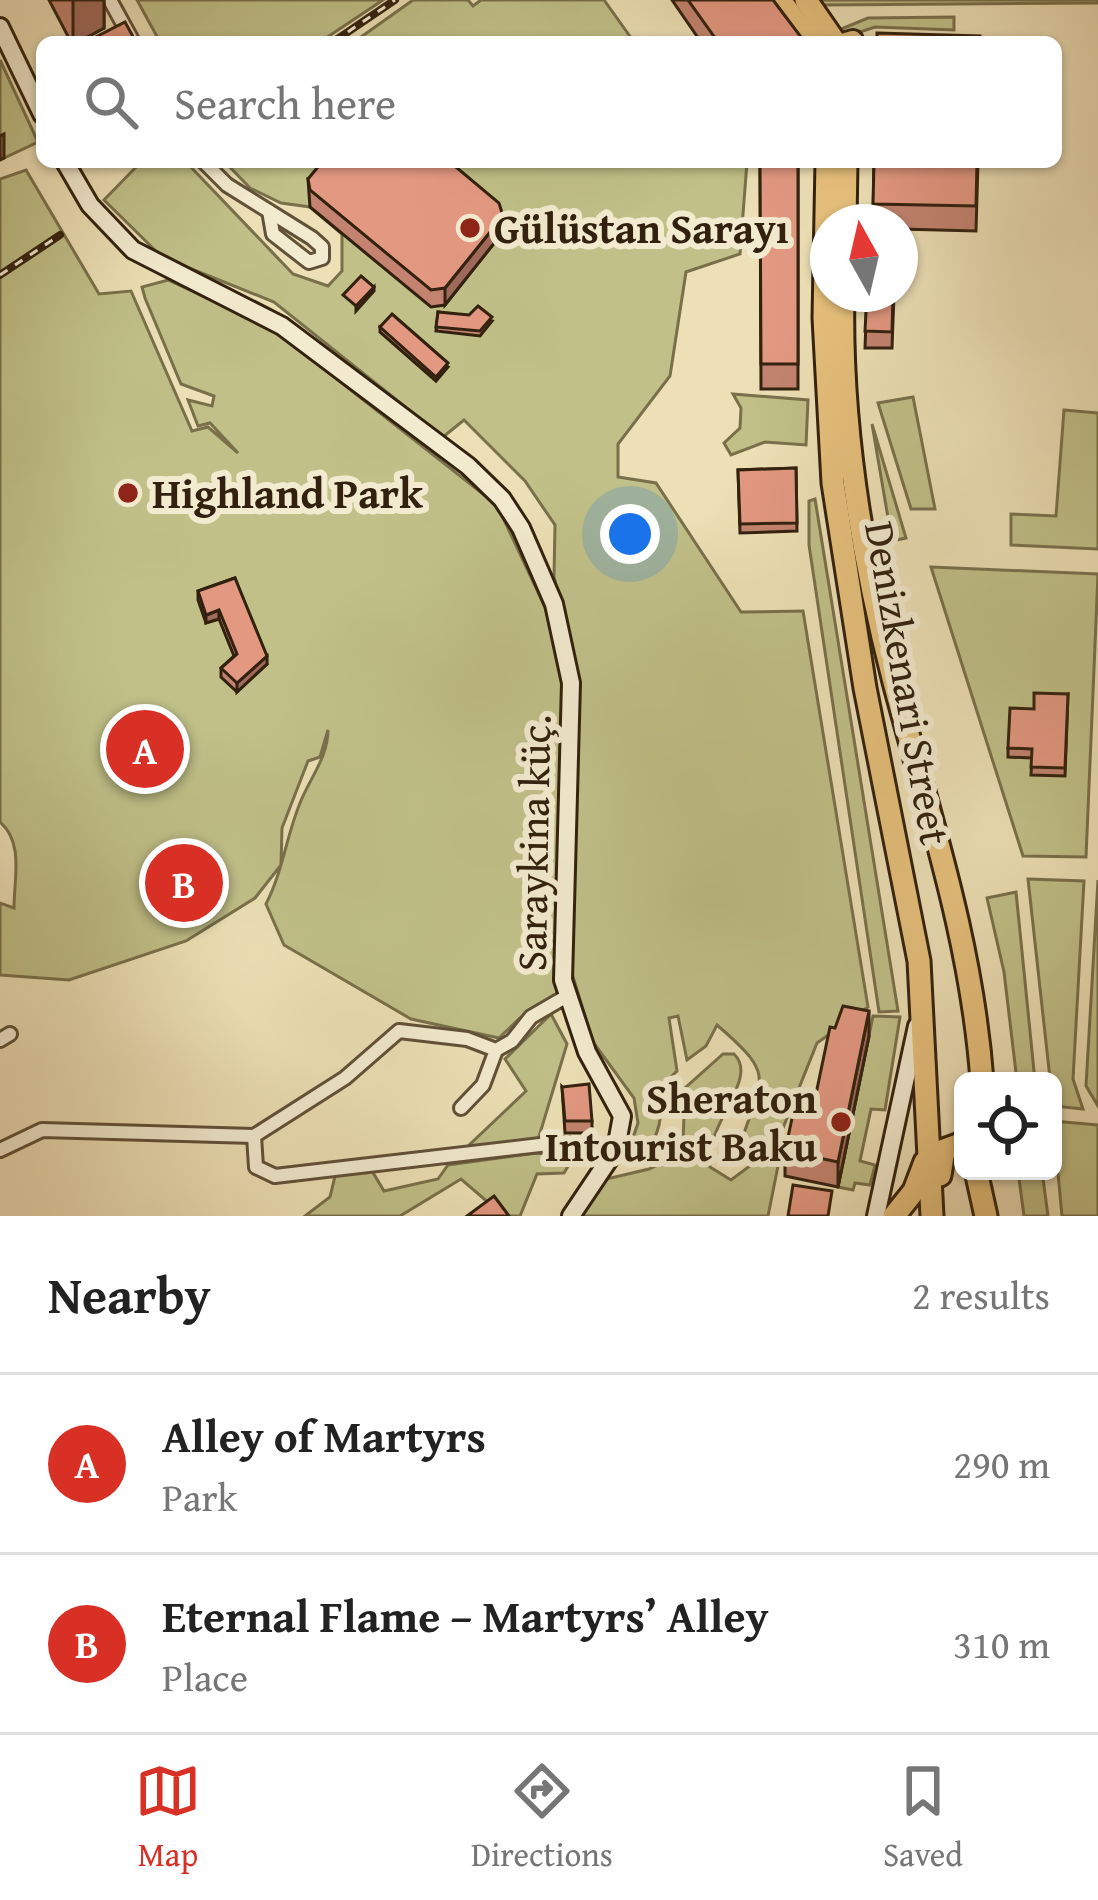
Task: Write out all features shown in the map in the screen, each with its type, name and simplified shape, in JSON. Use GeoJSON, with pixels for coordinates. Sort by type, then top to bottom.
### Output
{"type":"FeatureCollection","features":[{"type":"Feature","properties":{"kind":"highway"},"geometry":{"type":"LineString","coordinates":[[780,0],[807,36]]}},
{"type":"Feature","properties":{"kind":"highway"},"geometry":{"type":"LineString","coordinates":[[806,0],[839,36]]}},
{"type":"Feature","properties":{"kind":"highway","name":"Denizkenari Street"},"geometry":{"type":"LineString","coordinates":[[826,168],[824,339],[833,483],[859,654],[923,996],[934,1216]]}},
{"type":"Feature","properties":{"kind":"highway"},"geometry":{"type":"LineString","coordinates":[[845,204],[846,168]]}},
{"type":"Feature","properties":{"kind":"highway","name":"Denizkenari Street"},"geometry":{"type":"LineString","coordinates":[[844,312],[850,430],[874,588],[894,682],[962,926],[981,1072]]}},
{"type":"Feature","properties":{"kind":"highway"},"geometry":{"type":"LineString","coordinates":[[894,1216],[920,1179],[930,1132]]}},
{"type":"Feature","properties":{"kind":"highway"},"geometry":{"type":"LineString","coordinates":[[934,1216],[944,1150],[954,1146]]}},
{"type":"Feature","properties":{"kind":"highway"},"geometry":{"type":"LineString","coordinates":[[978,1180],[988,1216]]}},
{"type":"Feature","properties":{"kind":"highway"},"geometry":{"type":"LineString","coordinates":[[988,1180],[988,1216]]}},
{"type":"Feature","properties":{"kind":"street"},"geometry":{"type":"LineString","coordinates":[[110,0],[131,36]]}},
{"type":"Feature","properties":{"kind":"street"},"geometry":{"type":"LineString","coordinates":[[0,27],[36,102]]}},
{"type":"Feature","properties":{"kind":"street"},"geometry":{"type":"LineString","coordinates":[[212,168],[322,247],[322,258],[309,262],[280,241],[269,211]]}},
{"type":"Feature","properties":{"kind":"street","name":"Saraykina küç."},"geometry":{"type":"LineString","coordinates":[[70,173],[113,232],[164,268],[283,326],[468,466],[512,512],[541,571],[570,669],[561,944],[567,996],[593,1064],[620,1109],[622,1128],[608,1162],[571,1216]]}},
{"type":"Feature","properties":{"kind":"street"},"geometry":{"type":"LineString","coordinates":[[461,1108],[483,1085],[496,1050],[512,1041],[531,1017],[567,996]]}},
{"type":"Feature","properties":{"kind":"street"},"geometry":{"type":"LineString","coordinates":[[876,1216],[923,996]]}},
{"type":"Feature","properties":{"kind":"street"},"geometry":{"type":"LineString","coordinates":[[0,1150],[43,1130],[96,1136],[254,1136],[345,1078],[399,1031],[444,1035],[496,1050]]}},
{"type":"Feature","properties":{"kind":"street"},"geometry":{"type":"LineString","coordinates":[[254,1136],[256,1167],[275,1176],[557,1143],[585,1147],[608,1162]]}},
{"type":"Feature","properties":{"kind":"green space"},"geometry":{"type":"Polygon","coordinates":[[[137,0],[383,0],[329,36],[157,36],[137,0]]]}},
{"type":"Feature","properties":{"kind":"green space"},"geometry":{"type":"Polygon","coordinates":[[[413,0],[468,0],[473,6],[481,0],[604,0],[630,36],[362,36],[413,0]]]}},
{"type":"Feature","properties":{"kind":"green space"},"geometry":{"type":"Polygon","coordinates":[[[820,0],[1098,0],[1098,3],[824,5],[820,0]]]}},
{"type":"Feature","properties":{"kind":"green space"},"geometry":{"type":"Polygon","coordinates":[[[954,17],[954,30],[875,27],[844,36],[841,29],[868,18],[954,17]]]}},
{"type":"Feature","properties":{"kind":"green space"},"geometry":{"type":"Polygon","coordinates":[[[0,60],[36,143],[4,158],[0,150],[0,60]]]}},
{"type":"Feature","properties":{"kind":"green space"},"geometry":{"type":"Polygon","coordinates":[[[135,168],[192,168],[293,274],[328,286],[342,271],[342,234],[310,207],[281,203],[250,188],[231,168],[747,168],[740,254],[686,272],[670,376],[618,444],[618,477],[656,483],[741,612],[803,611],[868,1007],[817,1043],[777,1143],[752,1158],[740,1145],[758,1090],[759,1078],[749,1055],[717,1025],[706,1046],[687,1060],[678,1016],[669,1018],[677,1071],[659,1089],[658,1129],[634,1161],[627,1155],[638,1123],[634,1098],[593,1042],[570,967],[578,676],[554,577],[555,525],[525,481],[464,420],[443,437],[274,302],[162,257],[104,200],[135,168]]]}},
{"type":"Feature","properties":{"kind":"green space"},"geometry":{"type":"Polygon","coordinates":[[[26,170],[99,294],[131,291],[192,431],[208,427],[238,453],[210,423],[198,426],[188,400],[212,406],[214,396],[181,384],[145,298],[142,287],[168,280],[272,328],[497,505],[545,607],[563,676],[558,997],[520,1018],[499,1038],[411,1019],[284,945],[266,904],[281,865],[255,898],[186,941],[69,980],[0,975],[0,903],[14,908],[16,862],[12,840],[0,822],[0,179],[26,170]],[[328,730],[320,757],[308,761],[282,828],[281,865],[300,803],[325,749],[328,730]]]}},
{"type":"Feature","properties":{"kind":"green space"},"geometry":{"type":"Polygon","coordinates":[[[733,394],[808,400],[806,445],[765,442],[731,455],[724,443],[740,428],[741,408],[733,394]]]}},
{"type":"Feature","properties":{"kind":"green space"},"geometry":{"type":"Polygon","coordinates":[[[913,397],[935,509],[911,509],[878,403],[913,397]]]}},
{"type":"Feature","properties":{"kind":"green space"},"geometry":{"type":"Polygon","coordinates":[[[1064,410],[1098,413],[1098,549],[1011,545],[1011,514],[1056,516],[1064,410]]]}},
{"type":"Feature","properties":{"kind":"green space"},"geometry":{"type":"Polygon","coordinates":[[[872,424],[906,538],[892,541],[872,424]]]}},
{"type":"Feature","properties":{"kind":"green space"},"geometry":{"type":"Polygon","coordinates":[[[815,499],[898,1011],[879,1012],[809,545],[809,501],[815,499]]]}},
{"type":"Feature","properties":{"kind":"green space"},"geometry":{"type":"Polygon","coordinates":[[[931,567],[1098,574],[1086,857],[1023,856],[931,567]]]}},
{"type":"Feature","properties":{"kind":"green space"},"geometry":{"type":"Polygon","coordinates":[[[1028,879],[1084,881],[1073,1079],[1083,1109],[1062,1107],[1062,1072],[1049,1072],[1028,879]]]}},
{"type":"Feature","properties":{"kind":"green space"},"geometry":{"type":"Polygon","coordinates":[[[1098,880],[1098,1106],[1086,1086],[1098,880]]]}},
{"type":"Feature","properties":{"kind":"green space"},"geometry":{"type":"Polygon","coordinates":[[[1016,892],[1034,1072],[1016,1072],[1004,972],[987,898],[1016,892]]]}},
{"type":"Feature","properties":{"kind":"green space"},"geometry":{"type":"Polygon","coordinates":[[[551,1014],[567,1044],[538,1140],[465,1149],[526,1091],[505,1059],[551,1014]]]}},
{"type":"Feature","properties":{"kind":"green space"},"geometry":{"type":"Polygon","coordinates":[[[873,1016],[900,1017],[885,1110],[871,1109],[860,1161],[875,1165],[870,1185],[855,1183],[853,1190],[838,1187],[873,1016]]]}},
{"type":"Feature","properties":{"kind":"green space"},"geometry":{"type":"Polygon","coordinates":[[[723,1054],[734,1054],[740,1076],[715,1135],[710,1167],[731,1180],[770,1151],[780,1156],[768,1216],[578,1216],[602,1180],[668,1160],[683,1143],[685,1088],[723,1054]]]}},
{"type":"Feature","properties":{"kind":"green space"},"geometry":{"type":"Polygon","coordinates":[[[1062,1122],[1098,1125],[1098,1216],[1062,1216],[1062,1122]]]}},
{"type":"Feature","properties":{"kind":"green space"},"geometry":{"type":"Polygon","coordinates":[[[536,1153],[573,1158],[564,1173],[537,1174],[520,1216],[504,1216],[461,1179],[400,1216],[305,1216],[330,1197],[336,1172],[372,1171],[384,1191],[438,1179],[448,1165],[536,1153]]]}},
{"type":"Feature","properties":{"kind":"green space"},"geometry":{"type":"Polygon","coordinates":[[[1019,1180],[1043,1180],[1048,1216],[1024,1216],[1019,1180]]]}},
{"type":"Feature","properties":{"kind":"building"},"geometry":{"type":"Polygon","coordinates":[[[688,0],[773,0],[800,36],[714,36],[688,0]]]}},
{"type":"Feature","properties":{"kind":"building"},"geometry":{"type":"Polygon","coordinates":[[[125,22],[133,36],[98,36],[125,22]]]}},
{"type":"Feature","properties":{"kind":"building"},"geometry":{"type":"Polygon","coordinates":[[[877,33],[980,36],[877,36],[877,33]]]}},
{"type":"Feature","properties":{"kind":"building","name":"Gülüstan Sarayı"},"geometry":{"type":"Polygon","coordinates":[[[317,168],[457,168],[499,203],[503,216],[445,288],[431,290],[310,190],[308,179],[317,168]]]}},
{"type":"Feature","properties":{"kind":"building"},"geometry":{"type":"Polygon","coordinates":[[[760,168],[798,168],[798,364],[761,364],[760,168]]]}},
{"type":"Feature","properties":{"kind":"building"},"geometry":{"type":"Polygon","coordinates":[[[874,168],[977,168],[976,206],[873,204],[874,168]]]}},
{"type":"Feature","properties":{"kind":"building"},"geometry":{"type":"Polygon","coordinates":[[[361,276],[374,287],[356,306],[343,295],[361,276]]]}},
{"type":"Feature","properties":{"kind":"building"},"geometry":{"type":"Polygon","coordinates":[[[478,306],[492,317],[480,331],[436,327],[438,312],[469,315],[478,306]]]}},
{"type":"Feature","properties":{"kind":"building"},"geometry":{"type":"Polygon","coordinates":[[[866,312],[893,312],[892,332],[865,331],[866,312]]]}},
{"type":"Feature","properties":{"kind":"building"},"geometry":{"type":"Polygon","coordinates":[[[392,314],[448,363],[436,377],[380,327],[392,314]]]}},
{"type":"Feature","properties":{"kind":"building"},"geometry":{"type":"Polygon","coordinates":[[[796,468],[797,523],[740,524],[738,470],[796,468]]]}},
{"type":"Feature","properties":{"kind":"building"},"geometry":{"type":"Polygon","coordinates":[[[235,578],[267,656],[237,683],[221,668],[237,654],[219,610],[206,615],[198,591],[235,578]]]}},
{"type":"Feature","properties":{"kind":"building"},"geometry":{"type":"Polygon","coordinates":[[[1034,693],[1068,694],[1065,768],[1031,767],[1032,749],[1008,748],[1010,708],[1034,709],[1034,693]]]}},
{"type":"Feature","properties":{"kind":"building"},"geometry":{"type":"Polygon","coordinates":[[[843,1006],[869,1011],[838,1162],[785,1151],[794,1109],[812,1113],[830,1027],[835,1028],[843,1006]]]}},
{"type":"Feature","properties":{"kind":"building"},"geometry":{"type":"Polygon","coordinates":[[[589,1084],[592,1121],[565,1121],[562,1087],[589,1084]]]}},
{"type":"Feature","properties":{"kind":"building"},"geometry":{"type":"Polygon","coordinates":[[[793,1185],[832,1191],[828,1216],[788,1216],[793,1185]]]}},
{"type":"Feature","properties":{"kind":"building"},"geometry":{"type":"Polygon","coordinates":[[[494,1196],[509,1216],[467,1216],[494,1196]]]}},
{"type":"Feature","properties":{"kind":"railway"},"geometry":{"type":"LineString","coordinates":[[342,36],[395,0]]}},
{"type":"Feature","properties":{"kind":"railway"},"geometry":{"type":"LineString","coordinates":[[0,275],[60,235]]}},
{"type":"Feature","properties":{"kind":"place","name":"Gülüstan Sarayı"},"geometry":{"type":"Point","coordinates":[470,228]}},
{"type":"Feature","properties":{"kind":"place","name":"Highland Park"},"geometry":{"type":"Point","coordinates":[128,493]}},
{"type":"Feature","properties":{"kind":"place","name":"Alley of Martyrs"},"geometry":{"type":"Point","coordinates":[145,749]}},
{"type":"Feature","properties":{"kind":"place","name":"Eternal Flame – Martyrs’ Alley"},"geometry":{"type":"Point","coordinates":[184,883]}},
{"type":"Feature","properties":{"kind":"place","name":"Sheraton Intourist Baku"},"geometry":{"type":"Point","coordinates":[841,1122]}}]}
